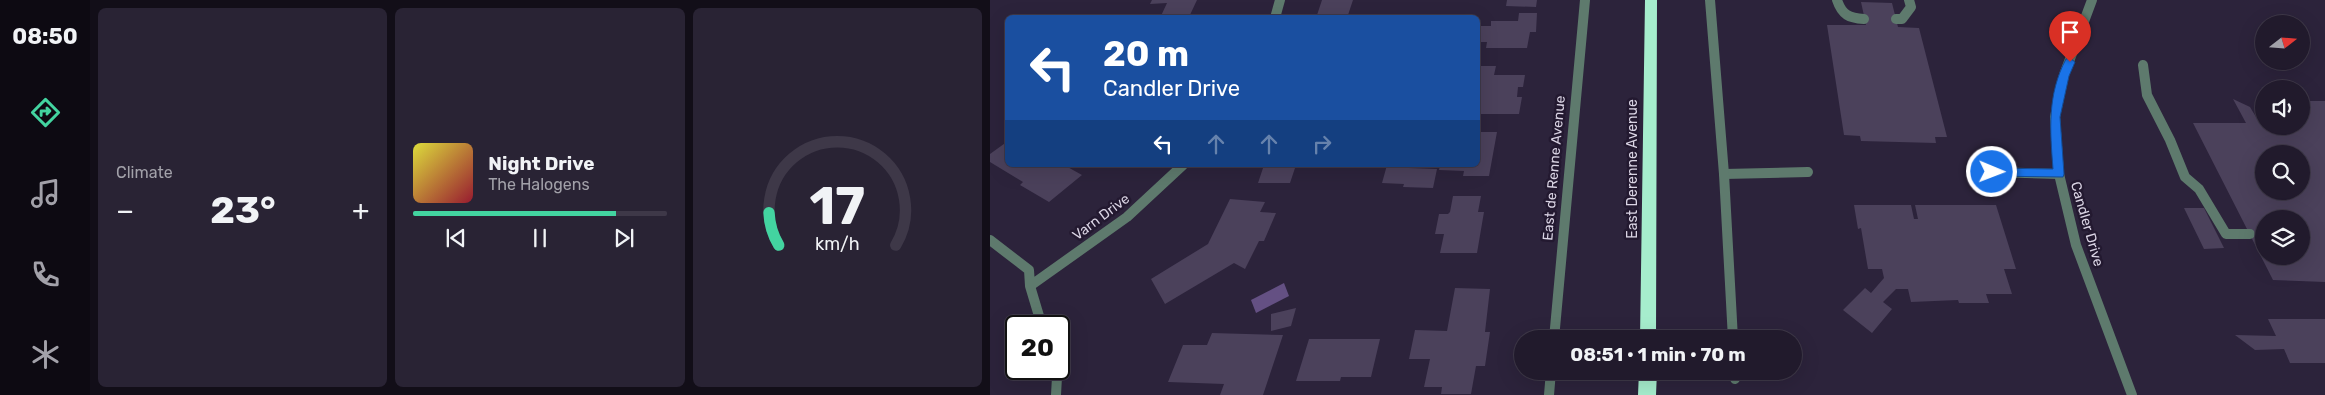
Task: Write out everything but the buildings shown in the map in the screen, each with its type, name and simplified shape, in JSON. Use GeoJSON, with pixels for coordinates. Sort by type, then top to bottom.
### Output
{"type":"FeatureCollection","features":[{"type":"Feature","properties":{"kind":"highway","name":"East Derenne Avenue"},"geometry":{"type":"LineString","coordinates":[[1648,330],[1651,0]]}},
{"type":"Feature","properties":{"kind":"highway"},"geometry":{"type":"LineString","coordinates":[[1648,380],[1648,395]]}},
{"type":"Feature","properties":{"kind":"street"},"geometry":{"type":"LineString","coordinates":[[1276,15],[1280,0]]}},
{"type":"Feature","properties":{"kind":"street","name":"East de Renne Avenue"},"geometry":{"type":"LineString","coordinates":[[1555,330],[1585,0]]}},
{"type":"Feature","properties":{"kind":"street"},"geometry":{"type":"LineString","coordinates":[[1710,0],[1724,174],[1733,330]]}},
{"type":"Feature","properties":{"kind":"street"},"geometry":{"type":"LineString","coordinates":[[1838,0],[1840,10],[1849,18],[1864,19]]}},
{"type":"Feature","properties":{"kind":"street"},"geometry":{"type":"LineString","coordinates":[[1896,19],[1902,19],[1912,7],[1910,0]]}},
{"type":"Feature","properties":{"kind":"street","name":"Candler Drive"},"geometry":{"type":"LineString","coordinates":[[2092,0],[2064,76],[2055,117],[2059,174],[2076,245],[2132,395]]}},
{"type":"Feature","properties":{"kind":"street"},"geometry":{"type":"LineString","coordinates":[[2143,65],[2147,95],[2170,140],[2185,177],[2199,189],[2226,234],[2250,234]]}},
{"type":"Feature","properties":{"kind":"street","name":"Varn Drive"},"geometry":{"type":"LineString","coordinates":[[1030,286],[1127,217],[1181,167]]}},
{"type":"Feature","properties":{"kind":"street"},"geometry":{"type":"LineString","coordinates":[[1724,174],[1808,172]]}},
{"type":"Feature","properties":{"kind":"street"},"geometry":{"type":"LineString","coordinates":[[1992,172],[2059,174]]}},
{"type":"Feature","properties":{"kind":"street"},"geometry":{"type":"LineString","coordinates":[[990,240],[1029,270],[1030,286],[1039,315]]}},
{"type":"Feature","properties":{"kind":"street"},"geometry":{"type":"LineString","coordinates":[[1056,395],[1057,380]]}},
{"type":"Feature","properties":{"kind":"street"},"geometry":{"type":"LineString","coordinates":[[1549,395],[1550,380]]}},
{"type":"Feature","properties":{"kind":"shaded area"},"geometry":{"type":"Polygon","coordinates":[[[1284,283],[1289,296],[1256,313],[1251,300],[1284,283]]]}},
{"type":"Feature","properties":{"kind":"route"},"geometry":{"type":"LineString","coordinates":[[1992,172],[2059,174],[2055,117],[2064,76],[2070,62]]}}]}
